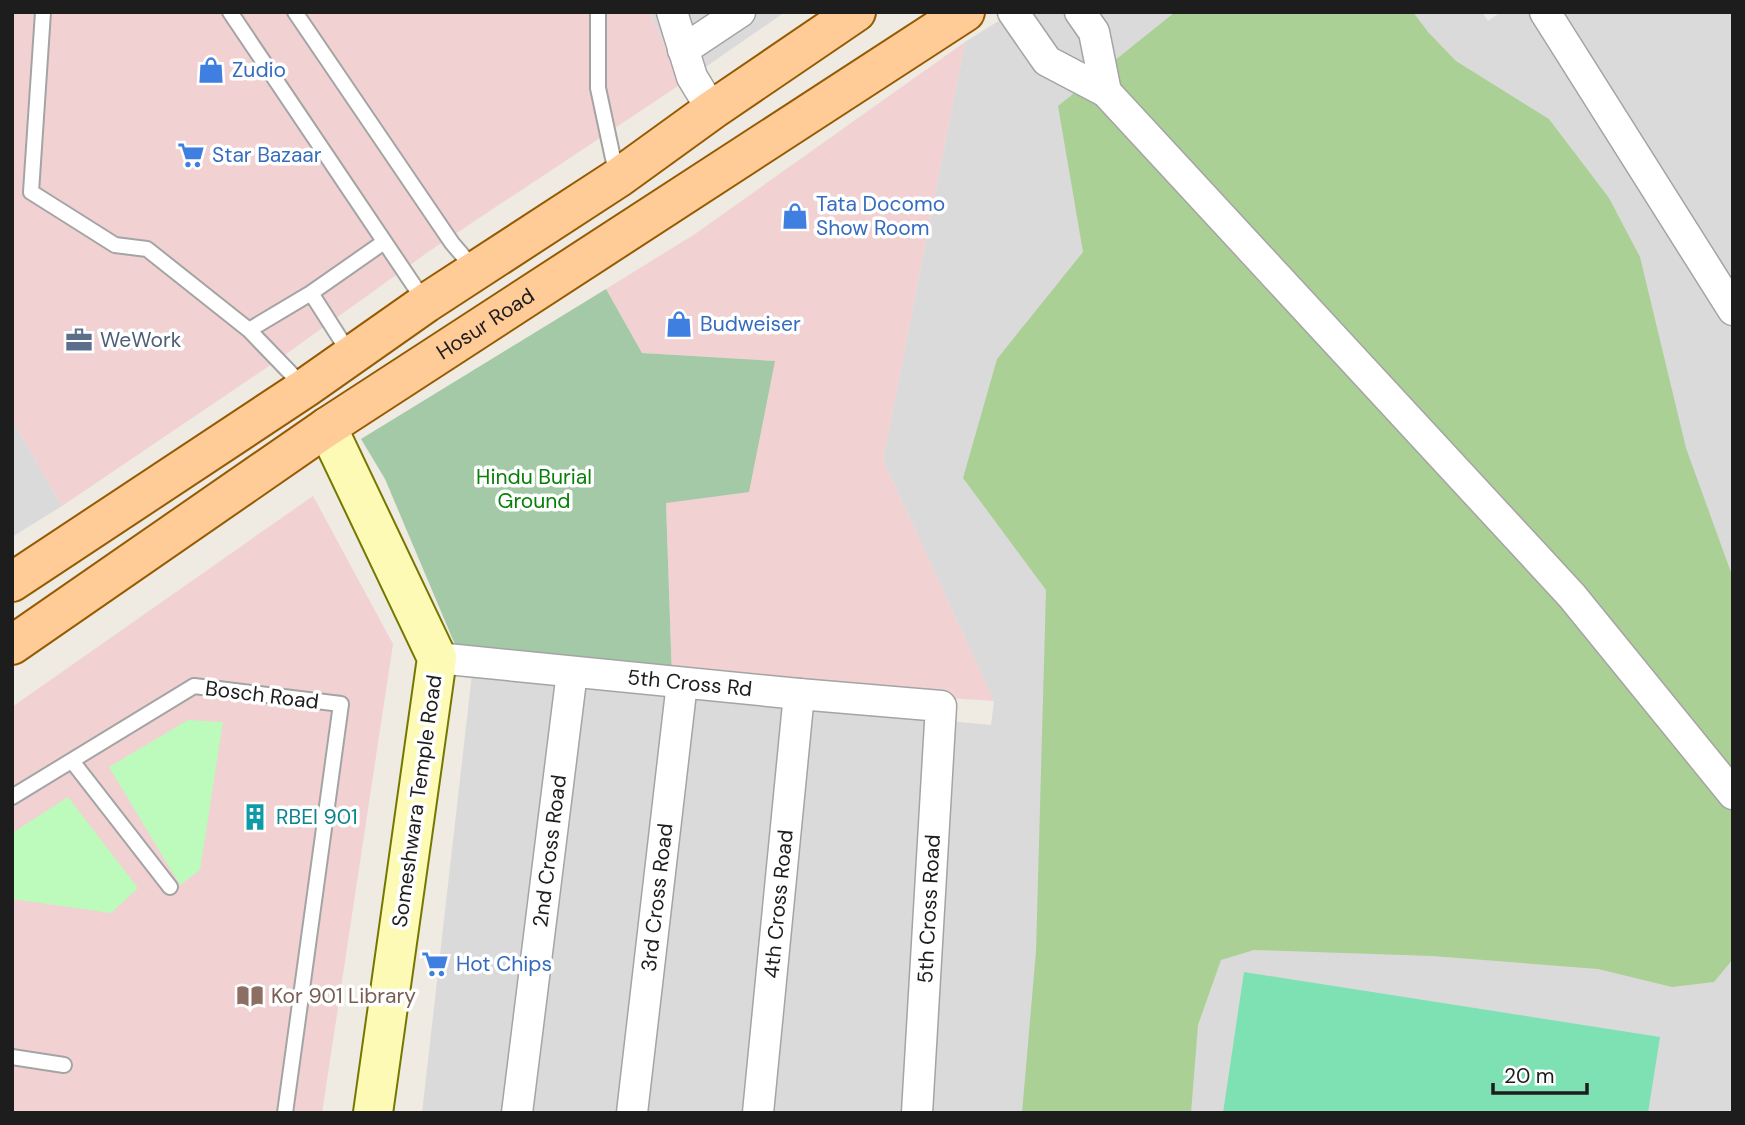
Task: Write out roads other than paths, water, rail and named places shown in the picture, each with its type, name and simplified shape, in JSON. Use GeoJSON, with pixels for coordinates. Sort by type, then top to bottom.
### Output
{"type":"FeatureCollection","features":[{"type":"Feature","properties":{"kind":"main road"},"geometry":{"type":"LineString","coordinates":[[12,582],[304,388],[426,303],[618,178],[856,12]]}},
{"type":"Feature","properties":{"kind":"main road","name":"Hosur Road"},"geometry":{"type":"LineString","coordinates":[[12,645],[327,427],[965,12]]}},
{"type":"Feature","properties":{"kind":"street"},"geometry":{"type":"LineString","coordinates":[[672,12],[692,77],[712,110]]}},
{"type":"Feature","properties":{"kind":"street"},"geometry":{"type":"LineString","coordinates":[[683,50],[740,12]]}},
{"type":"Feature","properties":{"kind":"street"},"geometry":{"type":"LineString","coordinates":[[1013,12],[1047,61],[1105,92],[1572,596],[1733,794]]}},
{"type":"Feature","properties":{"kind":"street"},"geometry":{"type":"LineString","coordinates":[[1080,12],[1094,32],[1105,92]]}},
{"type":"Feature","properties":{"kind":"street"},"geometry":{"type":"LineString","coordinates":[[1545,12],[1733,310]]}},
{"type":"Feature","properties":{"kind":"street","name":"Someshwara Temple Road"},"geometry":{"type":"LineString","coordinates":[[327,427],[437,658],[373,1113]]}},
{"type":"Feature","properties":{"kind":"street","name":"5th Cross Rd"},"geometry":{"type":"LineString","coordinates":[[437,658],[941,706]]}},
{"type":"Feature","properties":{"kind":"street","name":"2nd Cross Road"},"geometry":{"type":"LineString","coordinates":[[517,1113],[572,672]]}},
{"type":"Feature","properties":{"kind":"street","name":"3rd Cross Road"},"geometry":{"type":"LineString","coordinates":[[632,1113],[682,683]]}},
{"type":"Feature","properties":{"kind":"street","name":"4th Cross Road"},"geometry":{"type":"LineString","coordinates":[[758,1113],[799,694]]}},
{"type":"Feature","properties":{"kind":"street","name":"5th Cross Road"},"geometry":{"type":"LineString","coordinates":[[917,1113],[941,706]]}},
{"type":"Feature","properties":{"kind":"lane"},"geometry":{"type":"LineString","coordinates":[[43,12],[31,192],[115,245],[147,249],[249,330],[304,388]]}},
{"type":"Feature","properties":{"kind":"lane"},"geometry":{"type":"LineString","coordinates":[[230,12],[426,303]]}},
{"type":"Feature","properties":{"kind":"lane"},"geometry":{"type":"LineString","coordinates":[[295,12],[452,243],[475,271]]}},
{"type":"Feature","properties":{"kind":"lane"},"geometry":{"type":"LineString","coordinates":[[598,12],[598,88],[618,178]]}},
{"type":"Feature","properties":{"kind":"lane"},"geometry":{"type":"LineString","coordinates":[[249,330],[311,293],[384,242]]}},
{"type":"Feature","properties":{"kind":"lane"},"geometry":{"type":"LineString","coordinates":[[311,293],[351,356]]}},
{"type":"Feature","properties":{"kind":"lane","name":"Bosch Road"},"geometry":{"type":"LineString","coordinates":[[12,797],[194,687],[341,704],[285,1113]]}},
{"type":"Feature","properties":{"kind":"lane"},"geometry":{"type":"LineString","coordinates":[[72,761],[170,887]]}},
{"type":"Feature","properties":{"kind":"lane"},"geometry":{"type":"LineString","coordinates":[[12,1057],[65,1065]]}},
{"type":"Feature","properties":{"kind":"place","name":"Zudio"},"geometry":{"type":"Point","coordinates":[211,70]}},
{"type":"Feature","properties":{"kind":"place","name":"Star Bazaar"},"geometry":{"type":"Point","coordinates":[191,155]}},
{"type":"Feature","properties":{"kind":"place","name":"Tata Docomo Show Room"},"geometry":{"type":"Point","coordinates":[795,216]}},
{"type":"Feature","properties":{"kind":"place","name":"Budweiser"},"geometry":{"type":"Point","coordinates":[679,324]}},
{"type":"Feature","properties":{"kind":"place","name":"WeWork"},"geometry":{"type":"Point","coordinates":[79,340]}},
{"type":"Feature","properties":{"kind":"place","name":"RBEI 901"},"geometry":{"type":"Point","coordinates":[255,817]}},
{"type":"Feature","properties":{"kind":"place","name":"Hot Chips"},"geometry":{"type":"Point","coordinates":[435,964]}},
{"type":"Feature","properties":{"kind":"place","name":"Kor 901 Library"},"geometry":{"type":"Point","coordinates":[250,996]}},
{"type":"Feature","properties":{"kind":"park label","name":"Hindu Burial Ground"},"geometry":{"type":"Point","coordinates":[534,489]}}]}
